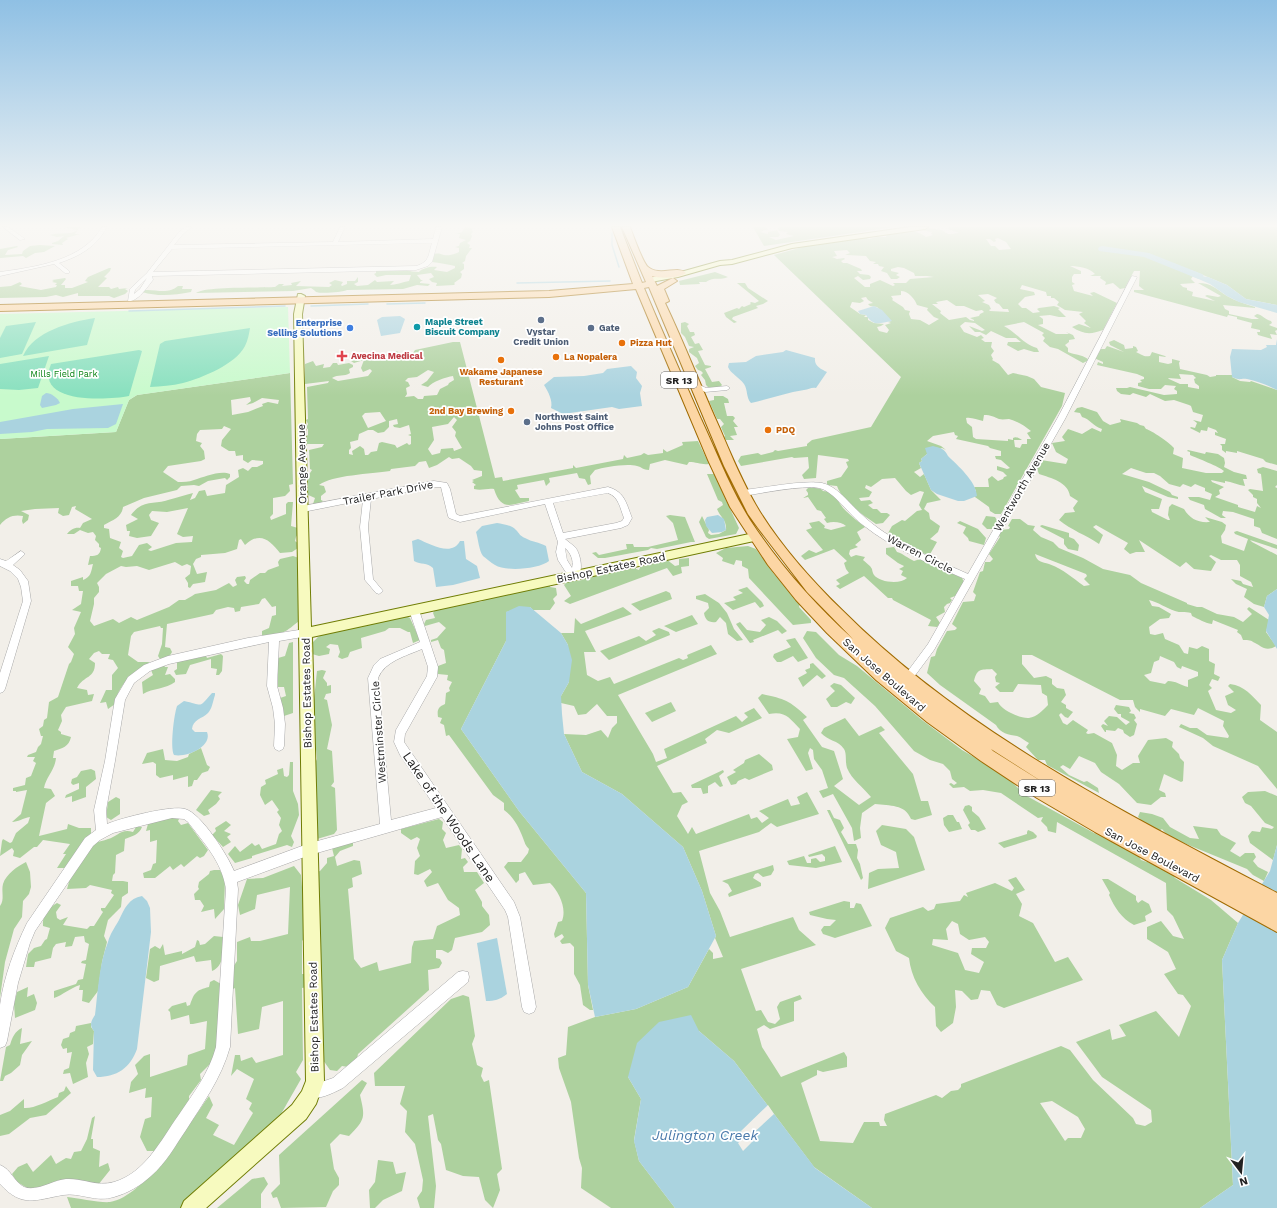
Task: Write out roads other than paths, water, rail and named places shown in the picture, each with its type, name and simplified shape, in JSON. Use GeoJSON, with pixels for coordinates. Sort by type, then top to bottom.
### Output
{"type":"FeatureCollection","features":[{"type":"Feature","properties":{"kind":"main road"},"geometry":{"type":"LineString","coordinates":[[582,292],[642,283]]}},
{"type":"Feature","properties":{"kind":"main road","name":"San Jose Boulevard"},"geometry":{"type":"LineString","coordinates":[[653,283],[711,423],[743,493],[774,541],[812,587],[944,726],[1024,781],[1102,827],[1213,878],[1277,903]]}},
{"type":"Feature","properties":{"kind":"main road"},"geometry":{"type":"LineString","coordinates":[[668,283],[663,286],[659,291],[678,332],[676,337]]}},
{"type":"Feature","properties":{"kind":"main road"},"geometry":{"type":"LineString","coordinates":[[505,293],[612,284],[638,284]]}},
{"type":"Feature","properties":{"kind":"main road","name":"San Jose Boulevard"},"geometry":{"type":"LineString","coordinates":[[638,284],[674,370],[730,495],[754,537],[798,593],[843,641],[903,684]]}},
{"type":"Feature","properties":{"kind":"main road"},"geometry":{"type":"LineString","coordinates":[[0,308],[127,303],[505,293],[624,293],[643,297]]}},
{"type":"Feature","properties":{"kind":"main road"},"geometry":{"type":"LineString","coordinates":[[0,303],[127,303]]}},
{"type":"Feature","properties":{"kind":"main road"},"geometry":{"type":"LineString","coordinates":[[674,370],[690,389],[696,388]]}},
{"type":"Feature","properties":{"kind":"main road"},"geometry":{"type":"LineString","coordinates":[[686,395],[693,399],[711,423]]}},
{"type":"Feature","properties":{"kind":"main road"},"geometry":{"type":"LineString","coordinates":[[720,473],[726,477],[734,492],[743,493]]}},
{"type":"Feature","properties":{"kind":"main road"},"geometry":{"type":"LineString","coordinates":[[754,537],[766,539],[804,586],[812,587]]}},
{"type":"Feature","properties":{"kind":"main road","name":"San Jose Boulevard"},"geometry":{"type":"LineString","coordinates":[[1213,878],[1277,922]]}},
{"type":"Feature","properties":{"kind":"street"},"geometry":{"type":"LineString","coordinates":[[127,303],[147,283]]}},
{"type":"Feature","properties":{"kind":"street","name":"Wentworth Avenue"},"geometry":{"type":"LineString","coordinates":[[903,684],[931,646],[1061,419],[1130,283]]}},
{"type":"Feature","properties":{"kind":"street","name":"Orange Avenue"},"geometry":{"type":"LineString","coordinates":[[300,298],[298,314],[298,348],[305,632]]}},
{"type":"Feature","properties":{"kind":"street"},"geometry":{"type":"LineString","coordinates":[[696,388],[713,394],[729,390]]}},
{"type":"Feature","properties":{"kind":"street","name":"Trailer Park Drive"},"geometry":{"type":"LineString","coordinates":[[303,509],[440,484],[446,489],[452,516],[460,519],[548,502]]}},
{"type":"Feature","properties":{"kind":"street","name":"Warren Circle"},"geometry":{"type":"LineString","coordinates":[[743,493],[809,485],[822,486],[833,492],[866,523],[887,538],[915,553],[970,578]]}},
{"type":"Feature","properties":{"kind":"street"},"geometry":{"type":"LineString","coordinates":[[561,539],[618,526],[625,523],[628,518],[619,494],[615,491],[608,490],[548,502],[561,539],[560,551],[565,566],[574,576]]}},
{"type":"Feature","properties":{"kind":"street"},"geometry":{"type":"LineString","coordinates":[[367,497],[368,511],[364,522],[364,527],[369,580],[379,591]]}},
{"type":"Feature","properties":{"kind":"street","name":"Bishop Estates Road"},"geometry":{"type":"LineString","coordinates":[[191,1208],[299,1112],[312,1092],[315,1070],[305,632],[754,537]]}},
{"type":"Feature","properties":{"kind":"street"},"geometry":{"type":"LineString","coordinates":[[561,539],[572,549],[576,558],[577,564],[574,576]]}},
{"type":"Feature","properties":{"kind":"street"},"geometry":{"type":"LineString","coordinates":[[3,563],[21,554]]}},
{"type":"Feature","properties":{"kind":"street"},"geometry":{"type":"LineString","coordinates":[[0,689],[27,601],[26,584],[21,576],[17,571],[3,563]]}},
{"type":"Feature","properties":{"kind":"street","name":"Lake of the Woods Lane"},"geometry":{"type":"LineString","coordinates":[[414,610],[433,668],[432,677],[400,733],[399,742],[404,752],[510,906],[514,917],[529,1007]]}},
{"type":"Feature","properties":{"kind":"street"},"geometry":{"type":"LineString","coordinates":[[102,832],[100,810],[110,762],[120,699],[131,680],[147,668],[168,660],[248,642],[274,639],[305,632]]}},
{"type":"Feature","properties":{"kind":"street"},"geometry":{"type":"LineString","coordinates":[[274,639],[272,686],[278,708],[280,724],[279,746]]}},
{"type":"Feature","properties":{"kind":"street","name":"Westminster Circle"},"geometry":{"type":"LineString","coordinates":[[386,828],[373,678],[377,668],[383,662],[425,644]]}},
{"type":"Feature","properties":{"kind":"street"},"geometry":{"type":"LineString","coordinates":[[231,878],[310,849],[444,811]]}},
{"type":"Feature","properties":{"kind":"street"},"geometry":{"type":"LineString","coordinates":[[0,1041],[18,957],[23,942],[35,920],[89,842],[110,828],[172,813],[185,814],[192,818],[226,865],[231,878],[232,889],[223,1047],[221,1059],[211,1079],[162,1154],[147,1170],[131,1182],[106,1192],[90,1192],[72,1187],[58,1188],[35,1195],[24,1195],[16,1191],[0,1172]]}},
{"type":"Feature","properties":{"kind":"street"},"geometry":{"type":"LineString","coordinates":[[312,1092],[331,1087],[338,1083],[463,977]]}},
{"type":"Feature","properties":{"kind":"water"},"geometry":{"type":"Polygon","coordinates":[[[1209,283],[1223,283],[1246,299],[1277,305],[1277,313],[1239,302],[1227,296],[1209,283]]]}},
{"type":"Feature","properties":{"kind":"water"},"geometry":{"type":"Polygon","coordinates":[[[874,306],[882,310],[892,321],[874,323],[866,315],[860,314],[858,311],[874,306]]]}},
{"type":"Feature","properties":{"kind":"water"},"geometry":{"type":"Polygon","coordinates":[[[400,316],[405,319],[400,333],[381,336],[377,320],[382,317],[400,316]]]}},
{"type":"Feature","properties":{"kind":"water"},"geometry":{"type":"Polygon","coordinates":[[[1277,339],[1277,390],[1254,381],[1232,377],[1230,357],[1232,349],[1261,350],[1267,347],[1266,345],[1276,345],[1277,339]]]}},
{"type":"Feature","properties":{"kind":"water"},"geometry":{"type":"Polygon","coordinates":[[[786,350],[815,358],[817,365],[827,372],[816,388],[751,403],[748,399],[744,384],[729,369],[729,363],[746,362],[756,356],[783,352],[786,350]]]}},
{"type":"Feature","properties":{"kind":"water"},"geometry":{"type":"Polygon","coordinates":[[[631,366],[637,372],[636,378],[642,386],[640,393],[642,406],[619,409],[612,407],[563,414],[551,408],[551,399],[544,385],[554,377],[584,376],[603,373],[607,369],[631,366]]]}},
{"type":"Feature","properties":{"kind":"water"},"geometry":{"type":"Polygon","coordinates":[[[46,393],[54,396],[60,403],[42,408],[40,405],[42,396],[46,393]]]}},
{"type":"Feature","properties":{"kind":"water"},"geometry":{"type":"Polygon","coordinates":[[[123,404],[116,424],[108,428],[47,429],[32,432],[0,434],[0,422],[73,409],[123,404]]]}},
{"type":"Feature","properties":{"kind":"water"},"geometry":{"type":"Polygon","coordinates":[[[933,446],[943,450],[966,474],[976,490],[977,496],[964,501],[958,501],[937,494],[931,490],[919,463],[927,454],[925,448],[933,446]]]}},
{"type":"Feature","properties":{"kind":"water"},"geometry":{"type":"Polygon","coordinates":[[[718,515],[724,519],[726,530],[712,533],[706,526],[705,520],[707,517],[718,515]]]}},
{"type":"Feature","properties":{"kind":"water"},"geometry":{"type":"Polygon","coordinates":[[[497,523],[512,527],[523,537],[546,546],[549,561],[538,566],[522,569],[500,567],[492,563],[483,556],[476,532],[482,526],[497,523]]]}},
{"type":"Feature","properties":{"kind":"water"},"geometry":{"type":"Polygon","coordinates":[[[418,539],[434,546],[446,549],[456,546],[460,541],[464,541],[466,559],[477,566],[480,578],[453,585],[436,587],[433,568],[414,561],[412,541],[418,539]]]}},
{"type":"Feature","properties":{"kind":"water"},"geometry":{"type":"Polygon","coordinates":[[[1277,589],[1277,649],[1266,631],[1269,615],[1264,607],[1267,596],[1277,589]]]}},
{"type":"Feature","properties":{"kind":"water"},"geometry":{"type":"Polygon","coordinates":[[[519,606],[530,607],[561,633],[568,645],[572,660],[569,682],[561,696],[564,734],[582,772],[622,794],[683,847],[702,891],[716,936],[688,987],[636,1009],[595,1017],[588,985],[586,893],[519,811],[461,729],[506,641],[506,612],[519,606]]]}},
{"type":"Feature","properties":{"kind":"water"},"geometry":{"type":"Polygon","coordinates":[[[212,693],[215,693],[215,695],[208,713],[194,723],[192,729],[195,732],[207,732],[208,737],[206,742],[202,747],[191,753],[185,755],[174,755],[172,738],[177,706],[184,701],[202,704],[212,693]]]}},
{"type":"Feature","properties":{"kind":"water"},"geometry":{"type":"Polygon","coordinates":[[[1277,845],[1277,1208],[1200,1208],[1233,1185],[1222,960],[1238,923],[1270,871],[1277,845]]]}},
{"type":"Feature","properties":{"kind":"water"},"geometry":{"type":"Polygon","coordinates":[[[142,896],[147,901],[150,908],[151,932],[137,1049],[131,1061],[122,1070],[104,1077],[97,1077],[93,1070],[94,1031],[91,1027],[91,1023],[95,1015],[99,978],[105,950],[110,936],[125,908],[134,899],[142,896]]]}},
{"type":"Feature","properties":{"kind":"water"},"geometry":{"type":"Polygon","coordinates":[[[497,938],[507,994],[497,1000],[486,1001],[477,943],[497,938]]]}},
{"type":"Feature","properties":{"kind":"water","name":"Julington Creek"},"geometry":{"type":"Polygon","coordinates":[[[691,1015],[699,1031],[734,1061],[815,1168],[872,1208],[675,1208],[639,1161],[634,1141],[641,1099],[628,1077],[637,1043],[659,1022],[691,1015]]]}},
{"type":"Feature","properties":{"kind":"waterway"},"geometry":{"type":"LineString","coordinates":[[387,304],[425,303]]}},
{"type":"Feature","properties":{"kind":"waterway"},"geometry":{"type":"LineString","coordinates":[[311,306],[368,304]]}},
{"type":"Feature","properties":{"kind":"waterway"},"geometry":{"type":"LineString","coordinates":[[129,311],[285,306]]}},
{"type":"Feature","properties":{"kind":"place","name":"Vystar Credit Union"},"geometry":{"type":"Point","coordinates":[541,320]}},
{"type":"Feature","properties":{"kind":"place","name":"Maple Street Biscuit Company"},"geometry":{"type":"Point","coordinates":[417,327]}},
{"type":"Feature","properties":{"kind":"place","name":"Enterprise Selling Solutions"},"geometry":{"type":"Point","coordinates":[350,328]}},
{"type":"Feature","properties":{"kind":"place","name":"Gate"},"geometry":{"type":"Point","coordinates":[591,328]}},
{"type":"Feature","properties":{"kind":"place","name":"Pizza Hut"},"geometry":{"type":"Point","coordinates":[622,343]}},
{"type":"Feature","properties":{"kind":"place","name":"Avecina Medical"},"geometry":{"type":"Point","coordinates":[342,356]}},
{"type":"Feature","properties":{"kind":"place","name":"La Nopalera"},"geometry":{"type":"Point","coordinates":[556,357]}},
{"type":"Feature","properties":{"kind":"place","name":"Wakame Japanese Resturant"},"geometry":{"type":"Point","coordinates":[501,360]}},
{"type":"Feature","properties":{"kind":"place","name":"2nd Bay Brewing"},"geometry":{"type":"Point","coordinates":[511,411]}},
{"type":"Feature","properties":{"kind":"place","name":"Northwest Saint Johns Post Office"},"geometry":{"type":"Point","coordinates":[527,422]}},
{"type":"Feature","properties":{"kind":"place","name":"PDQ"},"geometry":{"type":"Point","coordinates":[768,430]}},
{"type":"Feature","properties":{"kind":"park label","name":"Mills Field Park"},"geometry":{"type":"Point","coordinates":[64,374]}}]}
